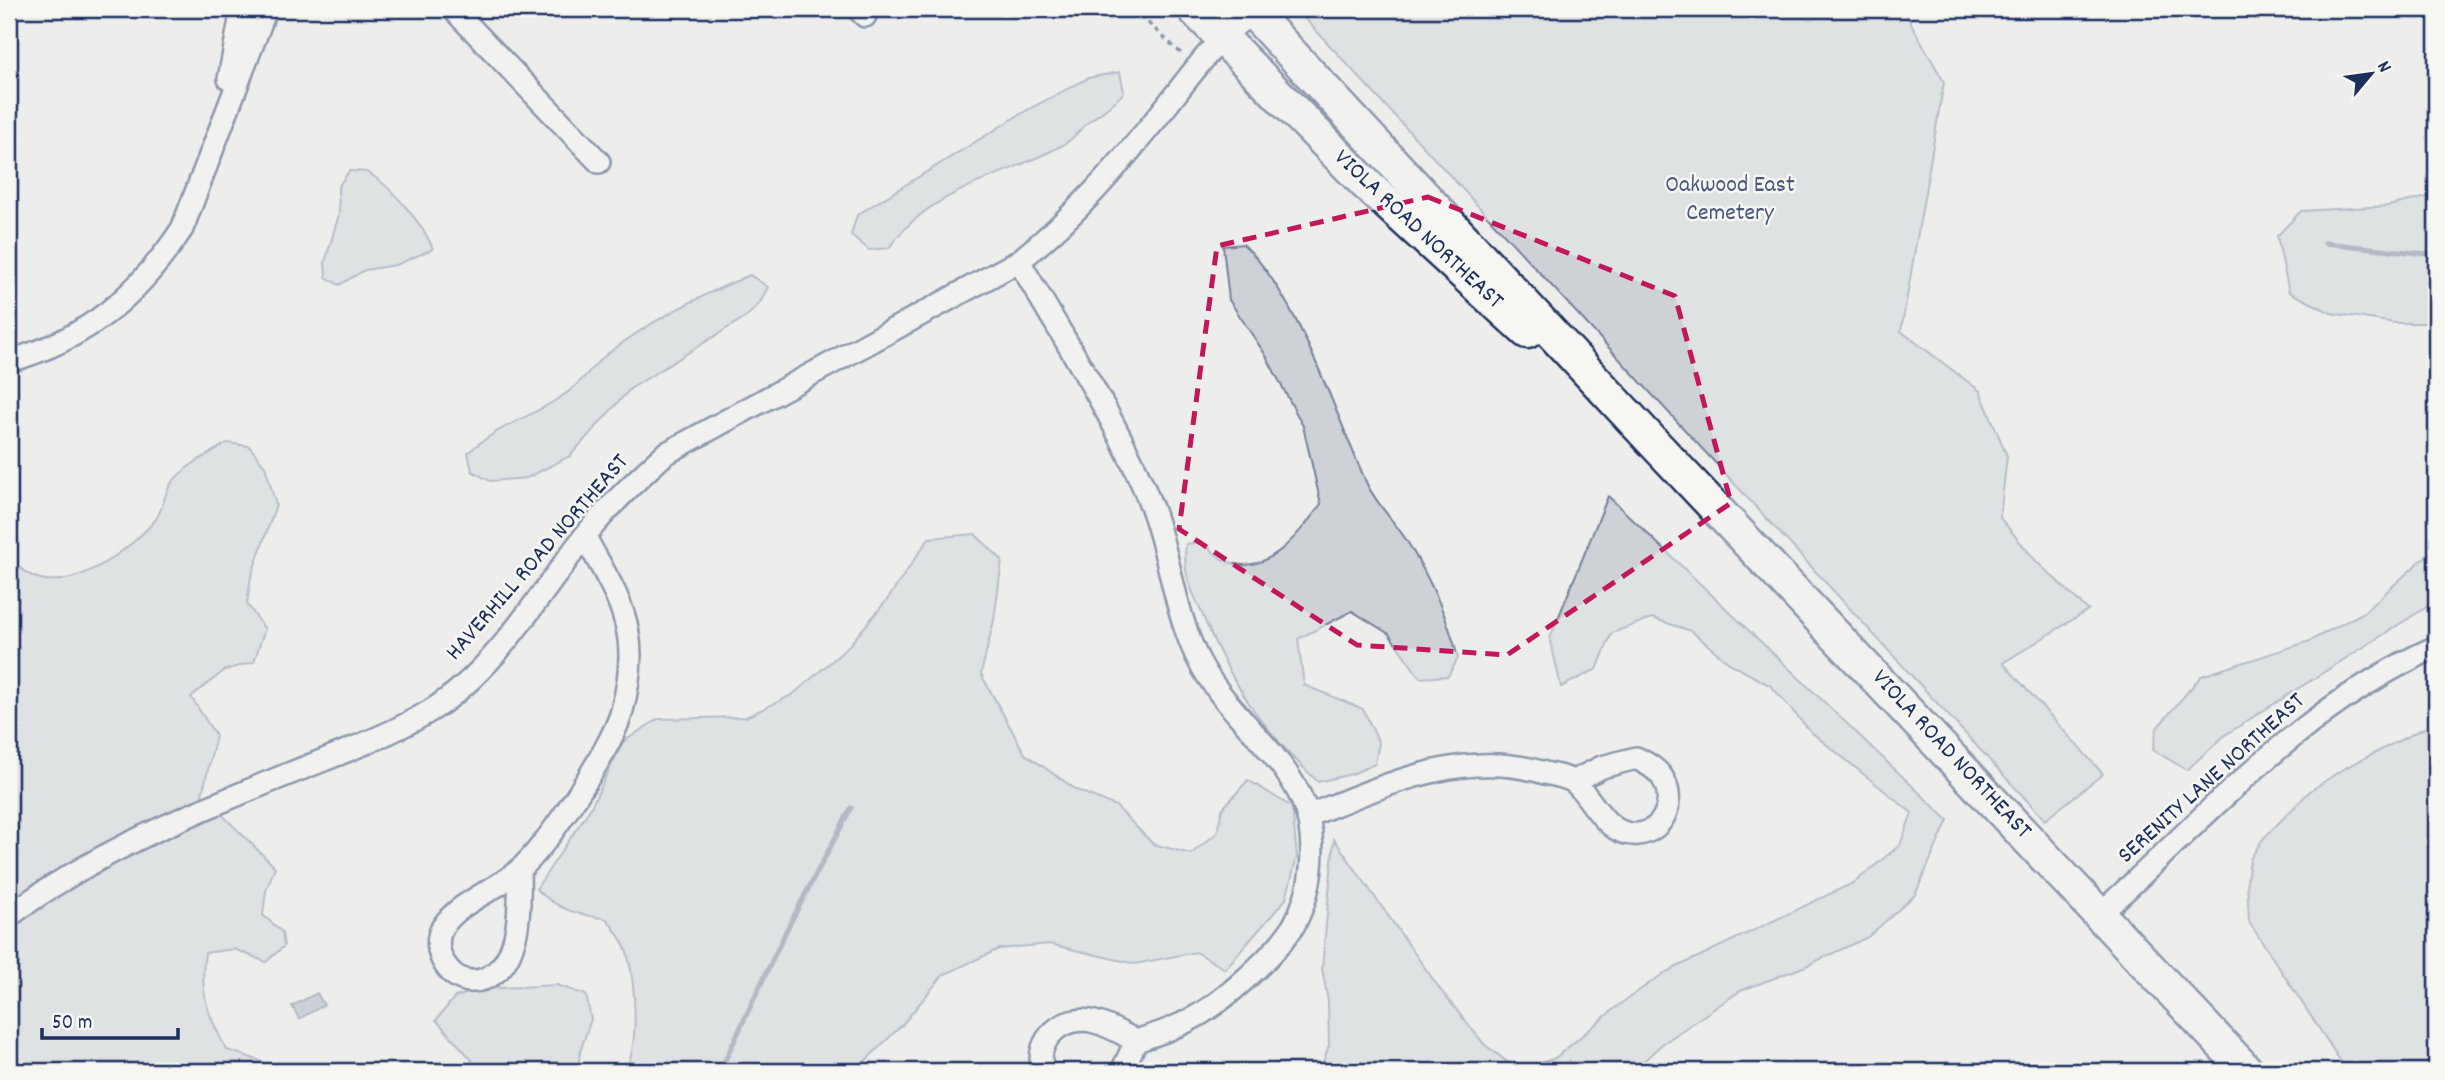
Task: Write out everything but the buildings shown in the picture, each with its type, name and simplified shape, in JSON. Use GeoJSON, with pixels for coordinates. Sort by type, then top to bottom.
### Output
{"type":"FeatureCollection","features":[{"type":"Feature","properties":{"kind":"main road","name":"VIOLA ROAD NORTHEAST"},"geometry":{"type":"LineString","coordinates":[[1194,9],[1366,184],[1577,377],[1652,441]]}},
{"type":"Feature","properties":{"kind":"main road","name":"VIOLA ROAD NORTHEAST"},"geometry":{"type":"LineString","coordinates":[[1254,10],[1652,441],[2247,1071]]}},
{"type":"Feature","properties":{"kind":"street"},"geometry":{"type":"LineString","coordinates":[[224,113],[242,9]]}},
{"type":"Feature","properties":{"kind":"street"},"geometry":{"type":"LineString","coordinates":[[9,361],[41,350],[97,321],[150,274],[182,229],[224,113],[266,9]]}},
{"type":"Feature","properties":{"kind":"street"},"geometry":{"type":"LineString","coordinates":[[453,9],[598,162]]}},
{"type":"Feature","properties":{"kind":"street","name":"HAVERHILL ROAD NORTHEAST"},"geometry":{"type":"LineString","coordinates":[[9,916],[111,851],[190,814],[387,733],[433,709],[470,678],[512,633],[585,537],[630,486],[665,454],[1019,261],[1064,225],[1111,175],[1222,39],[1254,10]]}},
{"type":"Feature","properties":{"kind":"street"},"geometry":{"type":"LineString","coordinates":[[1019,261],[1127,451],[1153,510],[1178,609],[1197,656],[1217,693],[1295,785],[1310,815],[1313,850],[1308,885],[1294,924],[1266,958],[1198,1016],[1170,1030],[1136,1041],[1093,1021],[1073,1021],[1055,1028],[1044,1042],[1039,1059],[1043,1071]]}},
{"type":"Feature","properties":{"kind":"street"},"geometry":{"type":"LineString","coordinates":[[519,870],[518,910],[513,942],[506,961],[494,975],[480,981],[466,982],[453,975],[440,956],[438,941],[443,928],[519,870],[545,841],[584,783],[621,714],[630,669],[629,634],[620,602],[585,537]]}},
{"type":"Feature","properties":{"kind":"street","name":"SERENITY LANE NORTHEAST"},"geometry":{"type":"LineString","coordinates":[[2100,914],[2297,734],[2372,683],[2436,647]]}},
{"type":"Feature","properties":{"kind":"street"},"geometry":{"type":"LineString","coordinates":[[1310,815],[1399,780],[1445,767],[1486,763],[1534,769],[1574,781]]}},
{"type":"Feature","properties":{"kind":"street"},"geometry":{"type":"LineString","coordinates":[[1122,1071],[1136,1041]]}},
{"type":"Feature","properties":{"kind":"path"},"geometry":{"type":"LineString","coordinates":[[1133,9],[1197,69]]}},
{"type":"Feature","properties":{"kind":"highlighted area"},"geometry":{"type":"Polygon","coordinates":[[[1428,197],[1675,296],[1731,503],[1507,655],[1357,645],[1179,529],[1217,246],[1428,197]]]}},
{"type":"Feature","properties":{"kind":"green space","name":"Oakwood East Cemetery"},"geometry":{"type":"Polygon","coordinates":[[[1903,9],[1944,82],[1901,331],[1980,391],[2007,456],[2000,518],[2036,561],[2088,610],[2003,663],[2103,774],[2045,820],[1297,10],[1903,9]]]}},
{"type":"Feature","properties":{"kind":"green space"},"geometry":{"type":"Polygon","coordinates":[[[1120,72],[1124,92],[1063,145],[946,198],[925,211],[889,248],[869,250],[851,235],[857,215],[1027,110],[1088,78],[1120,72]]]}},
{"type":"Feature","properties":{"kind":"green space"},"geometry":{"type":"Polygon","coordinates":[[[349,171],[368,173],[388,188],[415,219],[433,249],[396,265],[365,270],[339,285],[326,277],[325,262],[339,214],[338,187],[349,171]]]}},
{"type":"Feature","properties":{"kind":"green space"},"geometry":{"type":"Polygon","coordinates":[[[2436,195],[2436,323],[2395,323],[2331,313],[2289,292],[2277,236],[2301,211],[2388,206],[2436,195]]]}},
{"type":"Feature","properties":{"kind":"green space"},"geometry":{"type":"Polygon","coordinates":[[[1243,244],[1263,266],[1298,324],[1367,484],[1407,541],[1430,583],[1458,658],[1448,676],[1420,678],[1389,634],[1352,611],[1298,639],[1304,685],[1363,709],[1379,743],[1375,764],[1352,774],[1318,782],[1265,725],[1238,686],[1214,641],[1186,573],[1186,544],[1201,542],[1222,559],[1237,564],[1252,564],[1266,559],[1292,540],[1321,504],[1303,426],[1265,354],[1229,300],[1223,246],[1243,244]]]}},
{"type":"Feature","properties":{"kind":"green space"},"geometry":{"type":"Polygon","coordinates":[[[750,275],[768,287],[760,303],[747,316],[630,389],[570,456],[527,478],[490,481],[472,471],[468,453],[479,443],[568,392],[606,355],[640,331],[693,301],[750,275]]]}},
{"type":"Feature","properties":{"kind":"green space"},"geometry":{"type":"Polygon","coordinates":[[[227,443],[249,446],[265,466],[276,505],[251,577],[247,604],[265,629],[254,662],[225,670],[191,697],[216,736],[202,795],[275,867],[266,891],[263,915],[282,932],[284,946],[266,962],[234,949],[205,953],[203,980],[210,1015],[227,1050],[258,1060],[275,1071],[16,1071],[15,1065],[9,1063],[9,559],[30,575],[46,580],[63,579],[99,566],[132,543],[156,519],[168,489],[180,474],[227,443]]]}},
{"type":"Feature","properties":{"kind":"green space"},"geometry":{"type":"Polygon","coordinates":[[[1608,496],[1948,820],[1915,895],[1868,937],[1806,966],[1740,991],[1661,1045],[1633,1071],[1519,1071],[1555,1058],[1620,1004],[1664,973],[1855,882],[1900,845],[1912,813],[1811,732],[1771,686],[1729,663],[1691,631],[1652,618],[1612,633],[1597,669],[1561,687],[1550,638],[1608,496]]]}},
{"type":"Feature","properties":{"kind":"green space"},"geometry":{"type":"Polygon","coordinates":[[[975,534],[1002,560],[994,620],[981,674],[1025,754],[1077,790],[1116,806],[1153,844],[1191,854],[1217,833],[1222,809],[1248,780],[1292,807],[1297,857],[1286,899],[1225,969],[1196,952],[1135,964],[1049,944],[999,949],[943,975],[902,1025],[855,1071],[625,1071],[633,1046],[635,1013],[630,965],[624,944],[607,919],[569,910],[536,889],[590,809],[623,742],[658,719],[746,717],[792,695],[847,648],[887,600],[929,538],[975,534]]]}},
{"type":"Feature","properties":{"kind":"green space"},"geometry":{"type":"Polygon","coordinates":[[[2436,547],[2436,601],[2225,735],[2187,770],[2153,750],[2157,728],[2201,676],[2310,641],[2364,612],[2436,547]]]}},
{"type":"Feature","properties":{"kind":"green space"},"geometry":{"type":"Polygon","coordinates":[[[2436,722],[2436,1071],[2347,1071],[2249,922],[2247,880],[2250,859],[2263,839],[2310,791],[2343,769],[2436,722]]]}},
{"type":"Feature","properties":{"kind":"green space"},"geometry":{"type":"Polygon","coordinates":[[[1334,839],[1442,992],[1484,1044],[1519,1071],[1320,1071],[1329,1045],[1328,1002],[1322,968],[1334,839]]]}},
{"type":"Feature","properties":{"kind":"green space"},"geometry":{"type":"Polygon","coordinates":[[[557,985],[586,995],[591,1019],[580,1052],[578,1071],[473,1071],[472,1060],[436,1020],[455,997],[483,989],[557,985]]]}},
{"type":"Feature","properties":{"kind":"water"},"geometry":{"type":"Polygon","coordinates":[[[317,993],[324,1005],[299,1019],[292,1006],[317,993]]]}},
{"type":"Feature","properties":{"kind":"waterway"},"geometry":{"type":"LineString","coordinates":[[2325,243],[2436,255]]}},
{"type":"Feature","properties":{"kind":"waterway"},"geometry":{"type":"LineString","coordinates":[[720,1071],[787,929],[851,808]]}}]}
